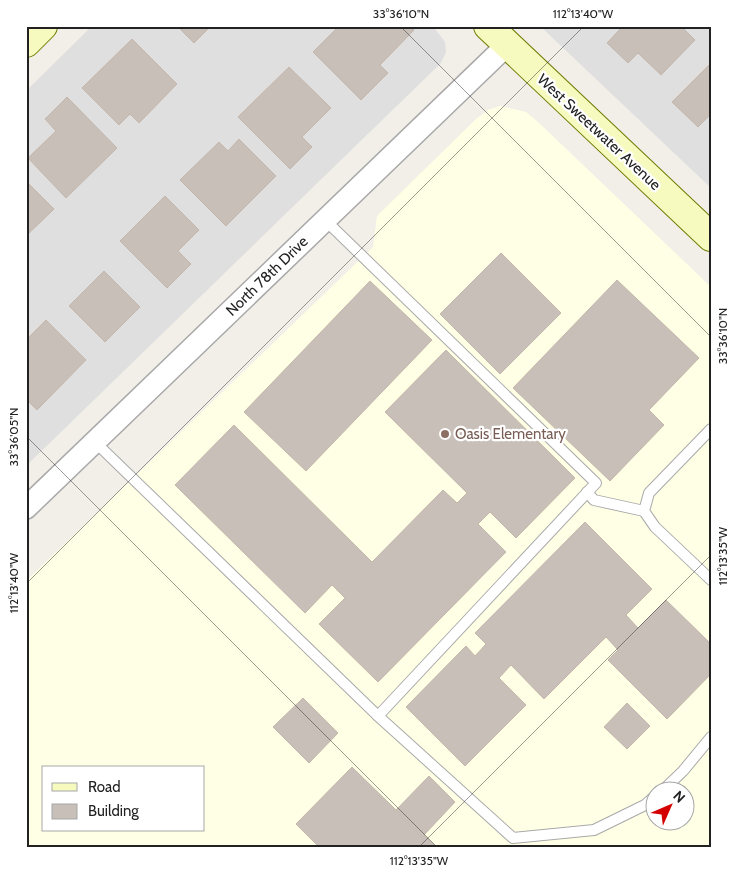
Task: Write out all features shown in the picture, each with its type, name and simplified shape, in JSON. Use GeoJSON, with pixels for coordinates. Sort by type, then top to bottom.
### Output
{"type":"FeatureCollection","features":[{"type":"Feature","properties":{"kind":"street"},"geometry":{"type":"LineString","coordinates":[[26,42],[43,26]]}},
{"type":"Feature","properties":{"kind":"street","name":"West Sweetwater Avenue"},"geometry":{"type":"LineString","coordinates":[[488,26],[711,237]]}},
{"type":"Feature","properties":{"kind":"street","name":"North 78th Drive"},"geometry":{"type":"LineString","coordinates":[[26,508],[507,45]]}},
{"type":"Feature","properties":{"kind":"lane"},"geometry":{"type":"LineString","coordinates":[[325,220],[596,483],[378,716]]}},
{"type":"Feature","properties":{"kind":"lane"},"geometry":{"type":"LineString","coordinates":[[644,511],[649,493],[711,429]]}},
{"type":"Feature","properties":{"kind":"lane"},"geometry":{"type":"LineString","coordinates":[[95,442],[378,716],[513,838],[594,830],[644,805]]}},
{"type":"Feature","properties":{"kind":"lane"},"geometry":{"type":"LineString","coordinates":[[587,492],[594,500],[644,511],[655,527],[711,580]]}},
{"type":"Feature","properties":{"kind":"lane"},"geometry":{"type":"LineString","coordinates":[[671,782],[684,771],[711,737]]}},
{"type":"Feature","properties":{"kind":"shaded area"},"geometry":{"type":"Polygon","coordinates":[[[92,26],[433,26],[445,42],[446,52],[441,63],[26,466],[26,91],[92,26]]]}},
{"type":"Feature","properties":{"kind":"shaded area"},"geometry":{"type":"Polygon","coordinates":[[[540,26],[711,26],[711,188],[540,26]]]}},
{"type":"Feature","properties":{"kind":"shaded area","name":"Oasis Elementary"},"geometry":{"type":"Polygon","coordinates":[[[500,106],[526,112],[537,121],[711,287],[711,848],[26,848],[26,581],[373,247],[377,216],[476,119],[488,110],[500,106]]]}},
{"type":"Feature","properties":{"kind":"building"},"geometry":{"type":"Polygon","coordinates":[[[177,26],[211,26],[194,43],[177,26]]]}},
{"type":"Feature","properties":{"kind":"building"},"geometry":{"type":"Polygon","coordinates":[[[339,26],[410,26],[414,30],[380,65],[388,73],[361,100],[313,52],[339,26]]]}},
{"type":"Feature","properties":{"kind":"building"},"geometry":{"type":"Polygon","coordinates":[[[623,26],[681,26],[695,40],[661,75],[638,53],[628,63],[607,43],[623,26]]]}},
{"type":"Feature","properties":{"kind":"building"},"geometry":{"type":"Polygon","coordinates":[[[132,39],[177,84],[139,123],[130,114],[119,125],[82,88],[132,39]]]}},
{"type":"Feature","properties":{"kind":"building"},"geometry":{"type":"Polygon","coordinates":[[[710,64],[711,118],[709,116],[698,127],[672,102],[710,64]]]}},
{"type":"Feature","properties":{"kind":"building"},"geometry":{"type":"Polygon","coordinates":[[[289,67],[331,108],[302,137],[312,147],[290,169],[238,117],[289,67]]]}},
{"type":"Feature","properties":{"kind":"building"},"geometry":{"type":"Polygon","coordinates":[[[67,97],[117,148],[66,198],[28,158],[56,131],[45,119],[67,97]]]}},
{"type":"Feature","properties":{"kind":"building"},"geometry":{"type":"Polygon","coordinates":[[[239,139],[276,176],[226,226],[180,180],[219,142],[228,151],[239,139]]]}},
{"type":"Feature","properties":{"kind":"building"},"geometry":{"type":"Polygon","coordinates":[[[26,181],[54,209],[26,236],[26,181]]]}},
{"type":"Feature","properties":{"kind":"building"},"geometry":{"type":"Polygon","coordinates":[[[165,196],[199,230],[178,251],[191,264],[167,288],[120,241],[165,196]]]}},
{"type":"Feature","properties":{"kind":"building"},"geometry":{"type":"Polygon","coordinates":[[[501,253],[561,313],[500,374],[440,314],[501,253]]]}},
{"type":"Feature","properties":{"kind":"building"},"geometry":{"type":"Polygon","coordinates":[[[104,271],[140,307],[105,342],[69,306],[104,271]]]}},
{"type":"Feature","properties":{"kind":"building"},"geometry":{"type":"Polygon","coordinates":[[[617,280],[699,358],[649,410],[664,425],[610,481],[513,388],[617,280]]]}},
{"type":"Feature","properties":{"kind":"building"},"geometry":{"type":"Polygon","coordinates":[[[370,281],[432,340],[306,471],[244,412],[370,281]]]}},
{"type":"Feature","properties":{"kind":"building"},"geometry":{"type":"Polygon","coordinates":[[[46,320],[86,360],[37,410],[26,399],[26,340],[46,320]]]}},
{"type":"Feature","properties":{"kind":"building"},"geometry":{"type":"Polygon","coordinates":[[[446,350],[575,478],[516,538],[490,512],[478,524],[506,552],[378,682],[319,624],[345,598],[332,585],[305,613],[175,485],[234,425],[372,562],[443,490],[457,503],[467,493],[385,412],[446,350]]]}},
{"type":"Feature","properties":{"kind":"building"},"geometry":{"type":"Polygon","coordinates":[[[585,522],[652,589],[626,615],[638,628],[666,600],[711,644],[711,674],[667,719],[608,660],[618,650],[606,637],[544,699],[511,665],[499,678],[526,705],[465,766],[406,707],[466,646],[475,656],[486,644],[475,633],[585,522]]]}},
{"type":"Feature","properties":{"kind":"building"},"geometry":{"type":"Polygon","coordinates":[[[303,698],[338,733],[309,763],[273,727],[303,698]]]}},
{"type":"Feature","properties":{"kind":"building"},"geometry":{"type":"Polygon","coordinates":[[[627,703],[650,726],[627,749],[604,727],[627,703]]]}},
{"type":"Feature","properties":{"kind":"building"},"geometry":{"type":"Polygon","coordinates":[[[352,767],[396,810],[429,776],[455,802],[424,835],[437,848],[320,848],[296,824],[352,767]]]}},
{"type":"Feature","properties":{"kind":"place","name":"Oasis Elementary"},"geometry":{"type":"Point","coordinates":[445,434]}}]}
